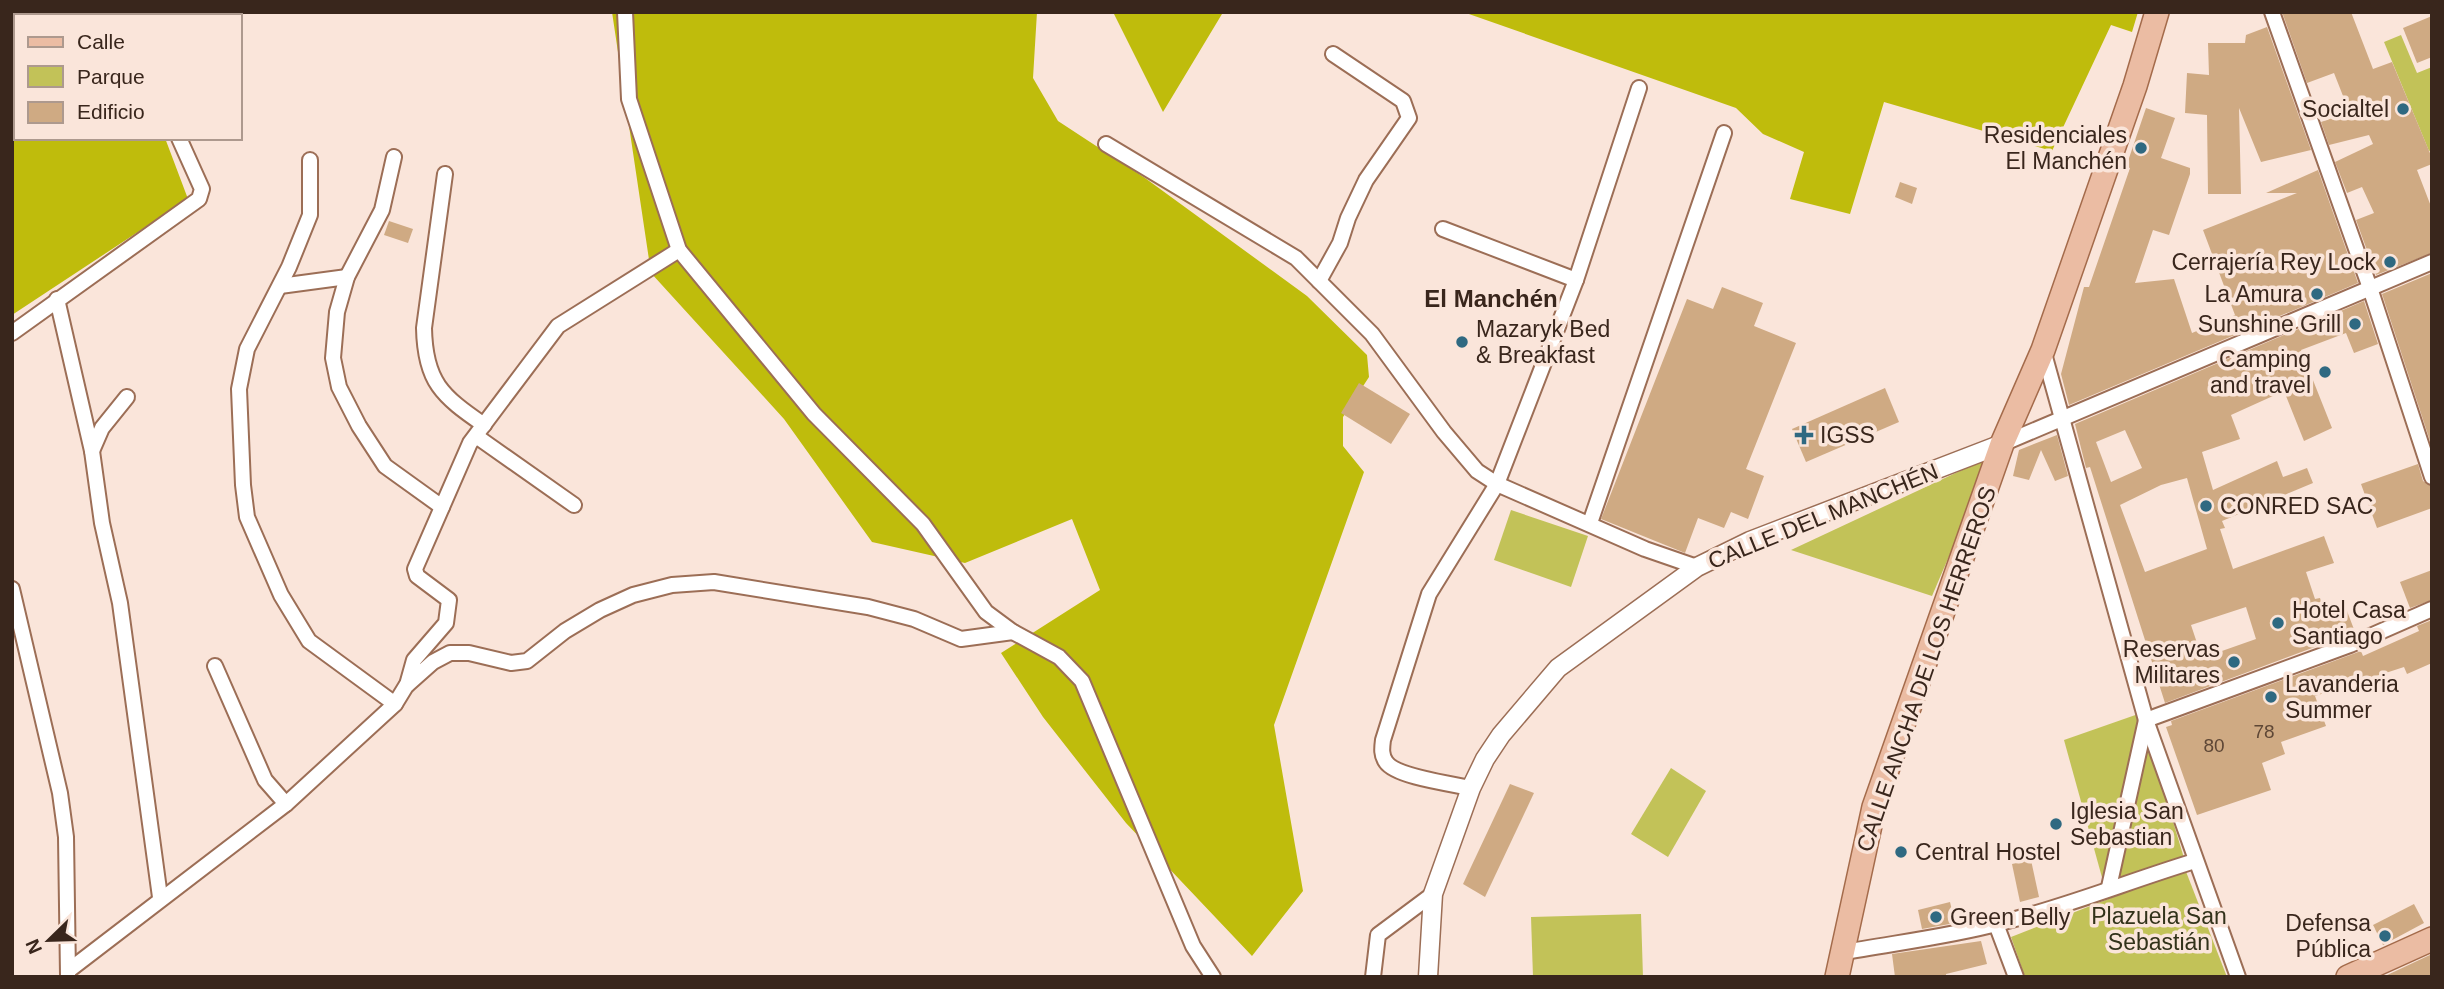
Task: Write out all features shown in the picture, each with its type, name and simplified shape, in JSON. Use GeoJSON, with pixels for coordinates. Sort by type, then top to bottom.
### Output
{"type":"FeatureCollection","features":[{"type":"Feature","properties":{"kind":"main road"},"geometry":{"type":"LineString","coordinates":[[2002,444],[2043,350],[2135,86],[2157,12]]}},
{"type":"Feature","properties":{"kind":"main road","name":"CALLE ANCHA DE LOS HERREROS"},"geometry":{"type":"LineString","coordinates":[[1837,977],[1840,953],[1874,807],[2002,444]]}},
{"type":"Feature","properties":{"kind":"main road"},"geometry":{"type":"LineString","coordinates":[[2348,977],[2432,939]]}},
{"type":"Feature","properties":{"kind":"street"},"geometry":{"type":"LineString","coordinates":[[625,12],[629,99],[679,250],[814,414],[923,524],[986,612],[1013,632],[1059,657],[1082,681],[1193,946],[1213,977]]}},
{"type":"Feature","properties":{"kind":"street"},"geometry":{"type":"LineString","coordinates":[[2272,12],[2370,288],[2432,477]]}},
{"type":"Feature","properties":{"kind":"street"},"geometry":{"type":"LineString","coordinates":[[1320,281],[1340,243],[1348,218],[1366,180],[1409,118],[1403,101],[1333,54]]}},
{"type":"Feature","properties":{"kind":"street"},"geometry":{"type":"LineString","coordinates":[[1471,788],[1399,771],[1386,764],[1381,752],[1429,594],[1497,484],[1576,280],[1639,88]]}},
{"type":"Feature","properties":{"kind":"street"},"geometry":{"type":"LineString","coordinates":[[1590,523],[1724,133]]}},
{"type":"Feature","properties":{"kind":"street"},"geometry":{"type":"LineString","coordinates":[[12,333],[57,299],[171,222],[199,199],[202,189],[180,140]]}},
{"type":"Feature","properties":{"kind":"street"},"geometry":{"type":"LineString","coordinates":[[1106,144],[1296,258],[1372,334],[1444,432],[1477,471],[1497,484],[1646,549],[1697,567]]}},
{"type":"Feature","properties":{"kind":"street"},"geometry":{"type":"LineString","coordinates":[[394,157],[382,210],[347,277],[337,312],[333,358],[340,387],[359,426],[385,466],[442,507]]}},
{"type":"Feature","properties":{"kind":"street"},"geometry":{"type":"LineString","coordinates":[[310,160],[310,215],[280,286],[247,349],[239,388],[247,517],[281,595],[309,641],[395,704]]}},
{"type":"Feature","properties":{"kind":"street"},"geometry":{"type":"LineString","coordinates":[[445,174],[424,328],[424,354],[441,393],[480,430],[574,505]]}},
{"type":"Feature","properties":{"kind":"street"},"geometry":{"type":"LineString","coordinates":[[1443,229],[1576,280]]}},
{"type":"Feature","properties":{"kind":"street"},"geometry":{"type":"LineString","coordinates":[[406,687],[414,660],[446,624],[449,611],[449,600],[417,576],[415,569],[480,430],[558,326],[679,250]]}},
{"type":"Feature","properties":{"kind":"street"},"geometry":{"type":"LineString","coordinates":[[2002,444],[2432,262]]}},
{"type":"Feature","properties":{"kind":"street"},"geometry":{"type":"LineString","coordinates":[[280,286],[347,277]]}},
{"type":"Feature","properties":{"kind":"street"},"geometry":{"type":"LineString","coordinates":[[57,299],[92,452],[98,500],[120,603],[134,690],[160,897]]}},
{"type":"Feature","properties":{"kind":"street"},"geometry":{"type":"LineString","coordinates":[[2043,350],[2146,720],[2238,977]]}},
{"type":"Feature","properties":{"kind":"street"},"geometry":{"type":"LineString","coordinates":[[92,452],[102,428],[127,397]]}},
{"type":"Feature","properties":{"kind":"street","name":"CALLE DEL MANCHÉN"},"geometry":{"type":"LineString","coordinates":[[1428,977],[1433,894],[1471,788],[1485,759],[1501,735],[1558,668],[1697,567],[1750,541],[2002,444]]}},
{"type":"Feature","properties":{"kind":"street"},"geometry":{"type":"LineString","coordinates":[[68,974],[160,897],[204,868],[286,804],[395,704],[406,687],[433,662],[450,653],[469,653],[510,663],[527,661],[565,631],[600,610],[633,595],[672,585],[714,582],[868,607],[914,619],[961,639],[1013,632]]}},
{"type":"Feature","properties":{"kind":"street"},"geometry":{"type":"LineString","coordinates":[[12,589],[60,793],[66,837],[68,974]]}},
{"type":"Feature","properties":{"kind":"street"},"geometry":{"type":"LineString","coordinates":[[2146,720],[2350,645],[2432,609]]}},
{"type":"Feature","properties":{"kind":"street"},"geometry":{"type":"LineString","coordinates":[[215,666],[265,779],[286,804]]}},
{"type":"Feature","properties":{"kind":"street"},"geometry":{"type":"LineString","coordinates":[[2109,887],[2146,720]]}},
{"type":"Feature","properties":{"kind":"street"},"geometry":{"type":"LineString","coordinates":[[1840,953],[1996,924],[2053,909],[2109,887],[2195,861]]}},
{"type":"Feature","properties":{"kind":"street"},"geometry":{"type":"LineString","coordinates":[[1373,977],[1378,935],[1433,894]]}},
{"type":"Feature","properties":{"kind":"street"},"geometry":{"type":"LineString","coordinates":[[1996,924],[2016,977]]}},
{"type":"Feature","properties":{"kind":"green space"},"geometry":{"type":"Polygon","coordinates":[[[2401,35],[2417,73],[2432,67],[2432,150],[2429,151],[2384,42],[2401,35]]]}},
{"type":"Feature","properties":{"kind":"green space"},"geometry":{"type":"Polygon","coordinates":[[[1992,456],[1932,596],[1791,550],[1992,456]]]}},
{"type":"Feature","properties":{"kind":"green space"},"geometry":{"type":"Polygon","coordinates":[[[1511,510],[1588,536],[1571,587],[1494,560],[1511,510]]]}},
{"type":"Feature","properties":{"kind":"green space"},"geometry":{"type":"Polygon","coordinates":[[[2144,712],[2103,881],[2064,740],[2144,712]]]}},
{"type":"Feature","properties":{"kind":"green space"},"geometry":{"type":"Polygon","coordinates":[[[2148,739],[2184,858],[2118,879],[2148,739]]]}},
{"type":"Feature","properties":{"kind":"green space"},"geometry":{"type":"Polygon","coordinates":[[[1671,768],[1706,791],[1668,857],[1631,834],[1671,768]]]}},
{"type":"Feature","properties":{"kind":"green space","name":"Plazuela San Sebastián"},"geometry":{"type":"Polygon","coordinates":[[[2185,869],[2227,977],[2025,977],[2011,937],[2185,869]]]}},
{"type":"Feature","properties":{"kind":"green space"},"geometry":{"type":"Polygon","coordinates":[[[1641,914],[1643,977],[1533,977],[1531,917],[1641,914]]]}},
{"type":"Feature","properties":{"kind":"shaded area"},"geometry":{"type":"Polygon","coordinates":[[[12,12],[110,12],[14,14],[14,140],[166,140],[188,199],[12,315],[12,12]]]}},
{"type":"Feature","properties":{"kind":"shaded area"},"geometry":{"type":"Polygon","coordinates":[[[612,12],[1037,12],[1033,78],[1058,121],[1145,178],[1307,296],[1367,355],[1369,377],[1343,417],[1343,446],[1364,472],[1274,725],[1303,891],[1252,956],[1126,823],[1043,717],[1001,653],[1100,590],[1072,519],[965,563],[872,542],[784,419],[651,273],[612,12]]]}},
{"type":"Feature","properties":{"kind":"shaded area"},"geometry":{"type":"Polygon","coordinates":[[[1113,12],[2138,12],[2132,32],[2111,25],[2052,151],[1884,102],[1850,214],[1790,199],[1804,152],[1763,134],[1736,108],[1466,13],[1222,14],[1163,112],[1113,12]]]}},
{"type":"Feature","properties":{"kind":"building"},"geometry":{"type":"Polygon","coordinates":[[[2282,12],[2351,12],[2373,69],[2392,62],[2432,158],[2432,164],[2417,170],[2432,209],[2432,253],[2376,275],[2356,220],[2374,213],[2362,187],[2347,193],[2335,162],[2373,144],[2369,135],[2329,145],[2321,122],[2347,113],[2345,101],[2334,73],[2307,83],[2282,12]]]}},
{"type":"Feature","properties":{"kind":"building"},"geometry":{"type":"Polygon","coordinates":[[[2432,16],[2432,57],[2417,63],[2403,28],[2432,16]]]}},
{"type":"Feature","properties":{"kind":"building"},"geometry":{"type":"Polygon","coordinates":[[[2267,27],[2311,150],[2261,162],[2239,108],[2241,194],[2208,194],[2207,115],[2185,113],[2187,73],[2209,75],[2208,43],[2245,43],[2246,35],[2267,27]]]}},
{"type":"Feature","properties":{"kind":"building"},"geometry":{"type":"Polygon","coordinates":[[[2146,108],[2175,118],[2161,158],[2190,168],[2190,174],[2169,235],[2153,230],[2135,283],[2174,279],[2192,333],[2235,315],[2203,230],[2297,193],[2266,193],[2318,170],[2358,283],[2069,405],[2061,374],[2084,287],[2089,287],[2130,168],[2126,167],[2146,108]]]}},
{"type":"Feature","properties":{"kind":"building"},"geometry":{"type":"Polygon","coordinates":[[[1900,182],[1917,188],[1912,204],[1895,197],[1900,182]]]}},
{"type":"Feature","properties":{"kind":"building"},"geometry":{"type":"Polygon","coordinates":[[[389,221],[413,229],[408,243],[384,235],[389,221]]]}},
{"type":"Feature","properties":{"kind":"building"},"geometry":{"type":"Polygon","coordinates":[[[2432,273],[2432,441],[2430,441],[2382,294],[2432,273]]]}},
{"type":"Feature","properties":{"kind":"building"},"geometry":{"type":"Polygon","coordinates":[[[1722,287],[1763,303],[1754,326],[1796,343],[1746,469],[1764,476],[1748,519],[1731,512],[1724,528],[1698,518],[1685,553],[1601,519],[1687,299],[1713,309],[1722,287]]]}},
{"type":"Feature","properties":{"kind":"building"},"geometry":{"type":"Polygon","coordinates":[[[2364,301],[2378,344],[2354,353],[2346,333],[2301,350],[2332,428],[2304,441],[2284,391],[2231,415],[2240,439],[2202,452],[2213,490],[2277,461],[2283,477],[2307,468],[2313,483],[2222,521],[2225,528],[2220,529],[2233,569],[2324,536],[2334,563],[2306,572],[2315,599],[2320,598],[2326,619],[2347,611],[2355,632],[2165,703],[2090,467],[2086,468],[2075,424],[2364,301]],[[2125,430],[2096,442],[2111,482],[2142,468],[2125,430]],[[2187,478],[2161,485],[2120,505],[2145,572],[2207,549],[2187,478]],[[2246,607],[2191,625],[2202,658],[2256,639],[2246,607]]]}},
{"type":"Feature","properties":{"kind":"building"},"geometry":{"type":"Polygon","coordinates":[[[1359,383],[1410,414],[1391,444],[1341,413],[1359,383]]]}},
{"type":"Feature","properties":{"kind":"building"},"geometry":{"type":"Polygon","coordinates":[[[1885,388],[1899,422],[1806,462],[1792,429],[1885,388]]]}},
{"type":"Feature","properties":{"kind":"building"},"geometry":{"type":"Polygon","coordinates":[[[2057,435],[2068,476],[2055,481],[2041,450],[2029,480],[2013,476],[2019,450],[2057,435]]]}},
{"type":"Feature","properties":{"kind":"building"},"geometry":{"type":"Polygon","coordinates":[[[2418,464],[2423,481],[2432,486],[2432,508],[2377,528],[2361,484],[2418,464]]]}},
{"type":"Feature","properties":{"kind":"building"},"geometry":{"type":"Polygon","coordinates":[[[2432,570],[2432,600],[2410,608],[2400,582],[2432,570]]]}},
{"type":"Feature","properties":{"kind":"building"},"geometry":{"type":"Polygon","coordinates":[[[2432,620],[2432,663],[2407,674],[2404,667],[2315,696],[2326,726],[2281,742],[2285,754],[2262,763],[2271,790],[2197,815],[2166,727],[2172,725],[2171,721],[2361,651],[2363,656],[2419,631],[2417,626],[2432,620]]]}},
{"type":"Feature","properties":{"kind":"building"},"geometry":{"type":"Polygon","coordinates":[[[1510,784],[1534,793],[1485,897],[1463,884],[1510,784]]]}},
{"type":"Feature","properties":{"kind":"building"},"geometry":{"type":"Polygon","coordinates":[[[2031,860],[2039,897],[2020,902],[2012,864],[2031,860]]]}},
{"type":"Feature","properties":{"kind":"building","name":"Green Belly"},"geometry":{"type":"Polygon","coordinates":[[[1950,902],[1955,923],[1922,929],[1918,910],[1950,902]]]}},
{"type":"Feature","properties":{"kind":"building"},"geometry":{"type":"Polygon","coordinates":[[[2414,904],[2424,923],[2383,945],[2373,925],[2414,904]]]}},
{"type":"Feature","properties":{"kind":"building"},"geometry":{"type":"Polygon","coordinates":[[[1981,941],[1987,964],[1946,974],[1946,977],[1895,977],[1892,954],[1981,941]]]}},
{"type":"Feature","properties":{"kind":"building"},"geometry":{"type":"Polygon","coordinates":[[[2432,954],[2432,977],[2383,977],[2432,954]]]}},
{"type":"Feature","properties":{"kind":"place","name":"Socialtel"},"geometry":{"type":"Point","coordinates":[2403,109]}},
{"type":"Feature","properties":{"kind":"place","name":"Residenciales El Manchén"},"geometry":{"type":"Point","coordinates":[2141,148]}},
{"type":"Feature","properties":{"kind":"place","name":"Cerrajería Rey Lock"},"geometry":{"type":"Point","coordinates":[2390,262]}},
{"type":"Feature","properties":{"kind":"place","name":"La Amura"},"geometry":{"type":"Point","coordinates":[2317,294]}},
{"type":"Feature","properties":{"kind":"place","name":"Sunshine Grill"},"geometry":{"type":"Point","coordinates":[2355,324]}},
{"type":"Feature","properties":{"kind":"place","name":"Mazaryk Bed & Breakfast"},"geometry":{"type":"Point","coordinates":[1462,342]}},
{"type":"Feature","properties":{"kind":"place","name":"Camping and travel"},"geometry":{"type":"Point","coordinates":[2325,372]}},
{"type":"Feature","properties":{"kind":"place","name":"IGSS"},"geometry":{"type":"Point","coordinates":[1804,435]}},
{"type":"Feature","properties":{"kind":"place","name":"CONRED SAC"},"geometry":{"type":"Point","coordinates":[2206,506]}},
{"type":"Feature","properties":{"kind":"place","name":"Hotel Casa Santiago"},"geometry":{"type":"Point","coordinates":[2278,623]}},
{"type":"Feature","properties":{"kind":"place","name":"Reservas Militares"},"geometry":{"type":"Point","coordinates":[2234,662]}},
{"type":"Feature","properties":{"kind":"place","name":"Lavanderia Summer"},"geometry":{"type":"Point","coordinates":[2271,697]}},
{"type":"Feature","properties":{"kind":"place","name":"Iglesia San Sebastian"},"geometry":{"type":"Point","coordinates":[2056,824]}},
{"type":"Feature","properties":{"kind":"place","name":"Central Hostel"},"geometry":{"type":"Point","coordinates":[1901,852]}},
{"type":"Feature","properties":{"kind":"place","name":"Green Belly"},"geometry":{"type":"Point","coordinates":[1936,917]}},
{"type":"Feature","properties":{"kind":"place","name":"Defensa Pública"},"geometry":{"type":"Point","coordinates":[2385,936]}},
{"type":"Feature","properties":{"kind":"district","name":"El Manchén"},"geometry":{"type":"Point","coordinates":[1491,299]}}]}
